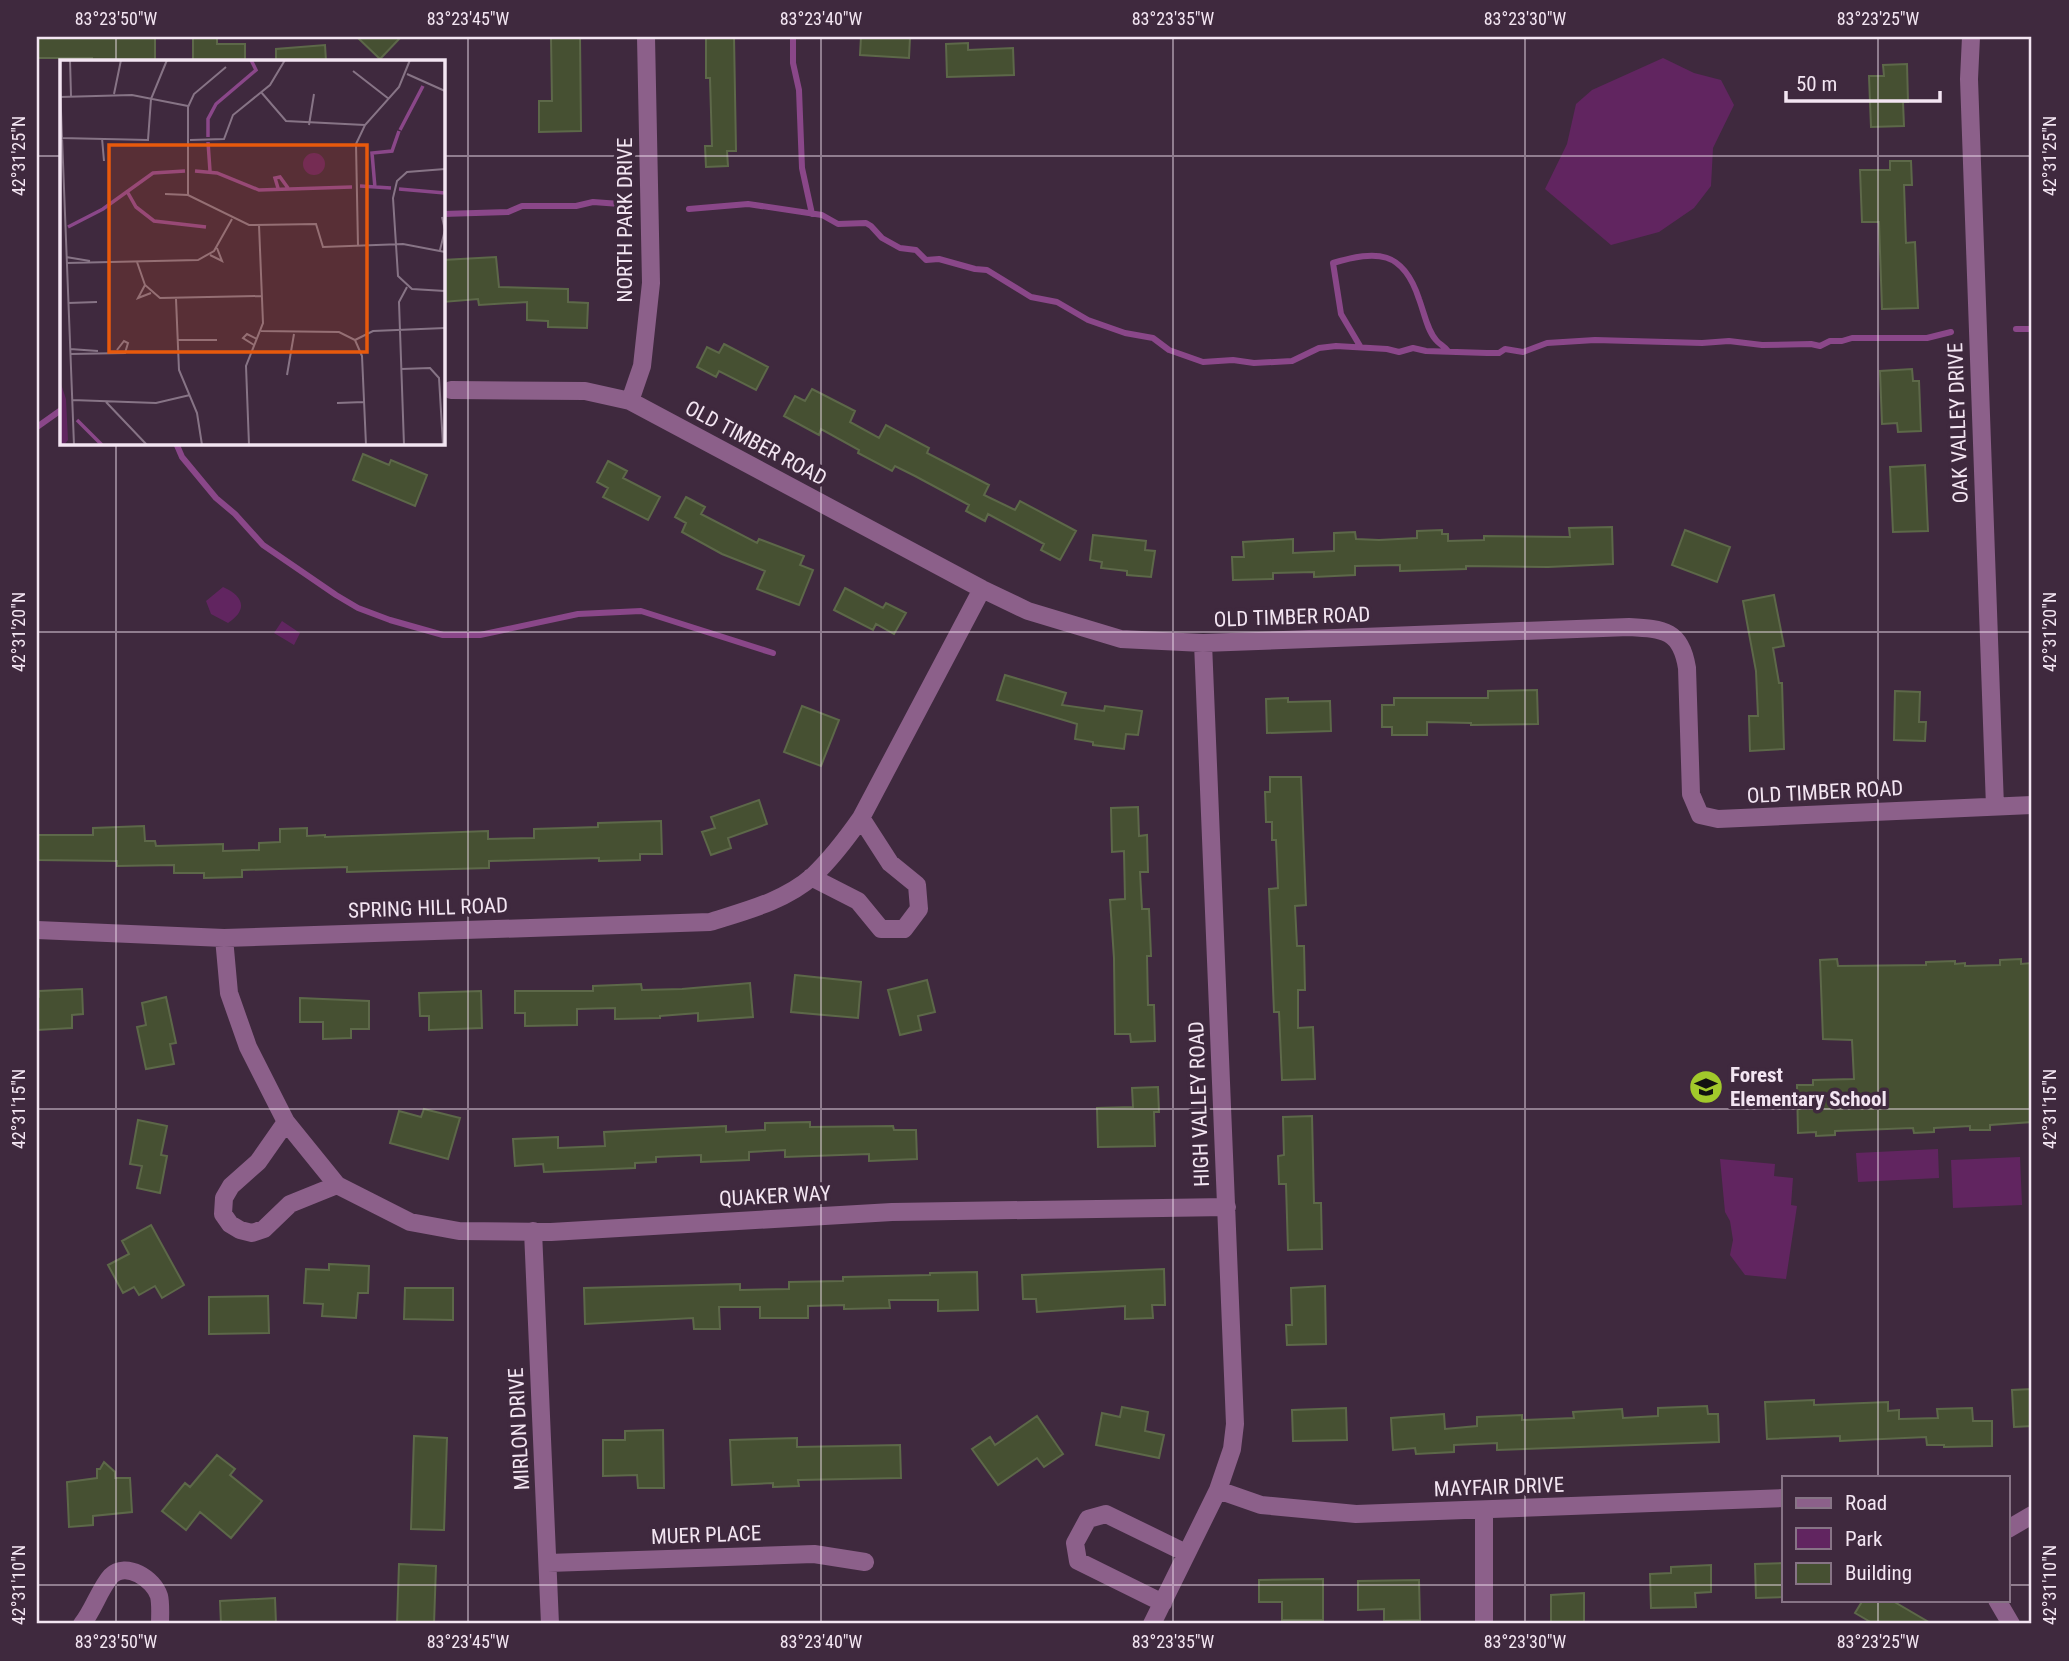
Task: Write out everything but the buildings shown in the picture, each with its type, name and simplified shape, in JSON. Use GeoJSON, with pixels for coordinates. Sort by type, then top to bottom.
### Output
{"type":"FeatureCollection","features":[{"type":"Feature","properties":{"kind":"street","name":"NORTH PARK DRIVE"},"geometry":{"type":"LineString","coordinates":[[630,401],[642,366],[651,283],[646,37]]}},
{"type":"Feature","properties":{"kind":"street","name":"OAK VALLEY DRIVE"},"geometry":{"type":"LineString","coordinates":[[1971,37],[1969,79],[1995,807]]}},
{"type":"Feature","properties":{"kind":"street","name":"OLD TIMBER ROAD"},"geometry":{"type":"LineString","coordinates":[[450,390],[585,391],[630,401],[982,589],[1028,611],[1121,639],[1203,643],[1629,627],[1658,629],[1678,640],[1684,649],[1687,667],[1691,794],[1700,815],[1718,819],[2032,805]]}},
{"type":"Feature","properties":{"kind":"street","name":"SPRING HILL ROAD"},"geometry":{"type":"LineString","coordinates":[[37,930],[224,938],[710,922],[753,909],[811,877],[838,850],[862,818],[913,716],[982,589]]}},
{"type":"Feature","properties":{"kind":"street","name":"HIGH VALLEY ROAD"},"geometry":{"type":"LineString","coordinates":[[1152,1624],[1219,1490],[1232,1449],[1235,1424],[1203,643]]}},
{"type":"Feature","properties":{"kind":"street"},"geometry":{"type":"LineString","coordinates":[[811,877],[858,901],[881,929],[904,929],[919,909],[917,885],[890,863],[862,818]]}},
{"type":"Feature","properties":{"kind":"street","name":"QUAKER WAY"},"geometry":{"type":"LineString","coordinates":[[224,938],[229,993],[248,1047],[286,1122],[337,1185],[410,1222],[459,1231],[533,1231],[892,1212],[1227,1207]]}},
{"type":"Feature","properties":{"kind":"street"},"geometry":{"type":"LineString","coordinates":[[286,1122],[258,1162],[231,1186],[224,1198],[223,1214],[230,1224],[252,1233],[264,1229],[290,1204],[337,1185]]}},
{"type":"Feature","properties":{"kind":"street","name":"MIRLON DRIVE"},"geometry":{"type":"LineString","coordinates":[[533,1231],[550,1624]]}},
{"type":"Feature","properties":{"kind":"street","name":"MAYFAIR DRIVE"},"geometry":{"type":"LineString","coordinates":[[1219,1490],[1261,1505],[1356,1514],[1782,1498]]}},
{"type":"Feature","properties":{"kind":"street"},"geometry":{"type":"LineString","coordinates":[[1484,1510],[1484,1624]]}},
{"type":"Feature","properties":{"kind":"street"},"geometry":{"type":"LineString","coordinates":[[1163,1603],[1078,1561],[1075,1543],[1087,1519],[1106,1514],[1186,1553]]}},
{"type":"Feature","properties":{"kind":"street"},"geometry":{"type":"LineString","coordinates":[[2010,1528],[2032,1516]]}},
{"type":"Feature","properties":{"kind":"street","name":"MUER PLACE"},"geometry":{"type":"LineString","coordinates":[[548,1563],[814,1554],[864,1562]]}},
{"type":"Feature","properties":{"kind":"street"},"geometry":{"type":"LineString","coordinates":[[82,1624],[110,1577],[117,1572],[132,1570],[154,1587],[159,1597],[160,1624]]}},
{"type":"Feature","properties":{"kind":"street"},"geometry":{"type":"LineString","coordinates":[[1998,1602],[2011,1624]]}},
{"type":"Feature","properties":{"kind":"green space"},"geometry":{"type":"Polygon","coordinates":[[[1663,58],[1694,73],[1721,80],[1734,105],[1713,148],[1711,186],[1694,208],[1659,232],[1611,245],[1545,189],[1567,144],[1576,104],[1592,90],[1663,58]]]}},
{"type":"Feature","properties":{"kind":"green space"},"geometry":{"type":"Polygon","coordinates":[[[223,587],[235,595],[241,604],[239,613],[228,623],[211,614],[206,601],[223,587]]]}},
{"type":"Feature","properties":{"kind":"green space"},"geometry":{"type":"Polygon","coordinates":[[[282,621],[300,633],[294,645],[274,633],[282,621]]]}},
{"type":"Feature","properties":{"kind":"green space"},"geometry":{"type":"Polygon","coordinates":[[[1938,1149],[1939,1178],[1858,1182],[1856,1153],[1938,1149]]]}},
{"type":"Feature","properties":{"kind":"green space"},"geometry":{"type":"Polygon","coordinates":[[[2020,1157],[2022,1205],[1953,1208],[1951,1160],[2020,1157]]]}},
{"type":"Feature","properties":{"kind":"green space"},"geometry":{"type":"Polygon","coordinates":[[[1720,1159],[1775,1164],[1774,1176],[1793,1178],[1791,1205],[1797,1206],[1786,1279],[1745,1275],[1730,1255],[1733,1240],[1730,1221],[1725,1212],[1720,1159]]]}},
{"type":"Feature","properties":{"kind":"waterway"},"geometry":{"type":"LineString","coordinates":[[793,37],[793,63],[799,90],[802,168],[812,214]]}},
{"type":"Feature","properties":{"kind":"waterway"},"geometry":{"type":"LineString","coordinates":[[444,214],[508,212],[522,206],[576,206],[593,202],[620,204]]}},
{"type":"Feature","properties":{"kind":"waterway"},"geometry":{"type":"LineString","coordinates":[[689,209],[748,204],[822,215],[838,224],[866,223],[882,238],[900,248],[916,250],[926,260],[939,259],[987,270],[1031,297],[1057,302],[1088,320],[1125,333],[1153,338],[1169,350],[1203,362],[1292,361],[1319,348],[1336,346],[1399,352],[1413,348],[1426,351],[1487,353],[1499,353],[1505,349],[1523,352],[1547,343],[1595,340],[1702,343],[1729,341],[1762,345],[1820,346],[1830,341],[1852,338],[1927,338],[1951,332]]}},
{"type":"Feature","properties":{"kind":"waterway"},"geometry":{"type":"LineString","coordinates":[[1360,346],[1341,314],[1333,263],[1375,256],[1386,258],[1405,271],[1413,283],[1430,331],[1448,351]]}},
{"type":"Feature","properties":{"kind":"waterway"},"geometry":{"type":"LineString","coordinates":[[2016,329],[2032,329]]}},
{"type":"Feature","properties":{"kind":"waterway"},"geometry":{"type":"LineString","coordinates":[[37,427],[60,411]]}},
{"type":"Feature","properties":{"kind":"waterway"},"geometry":{"type":"LineString","coordinates":[[176,444],[182,457],[216,498],[235,514],[263,545],[358,608],[390,620],[443,635],[480,635],[578,614],[641,611],[773,653]]}},
{"type":"Feature","properties":{"kind":"place","name":"Forest Elementary School"},"geometry":{"type":"Point","coordinates":[1706,1087]}}]}
